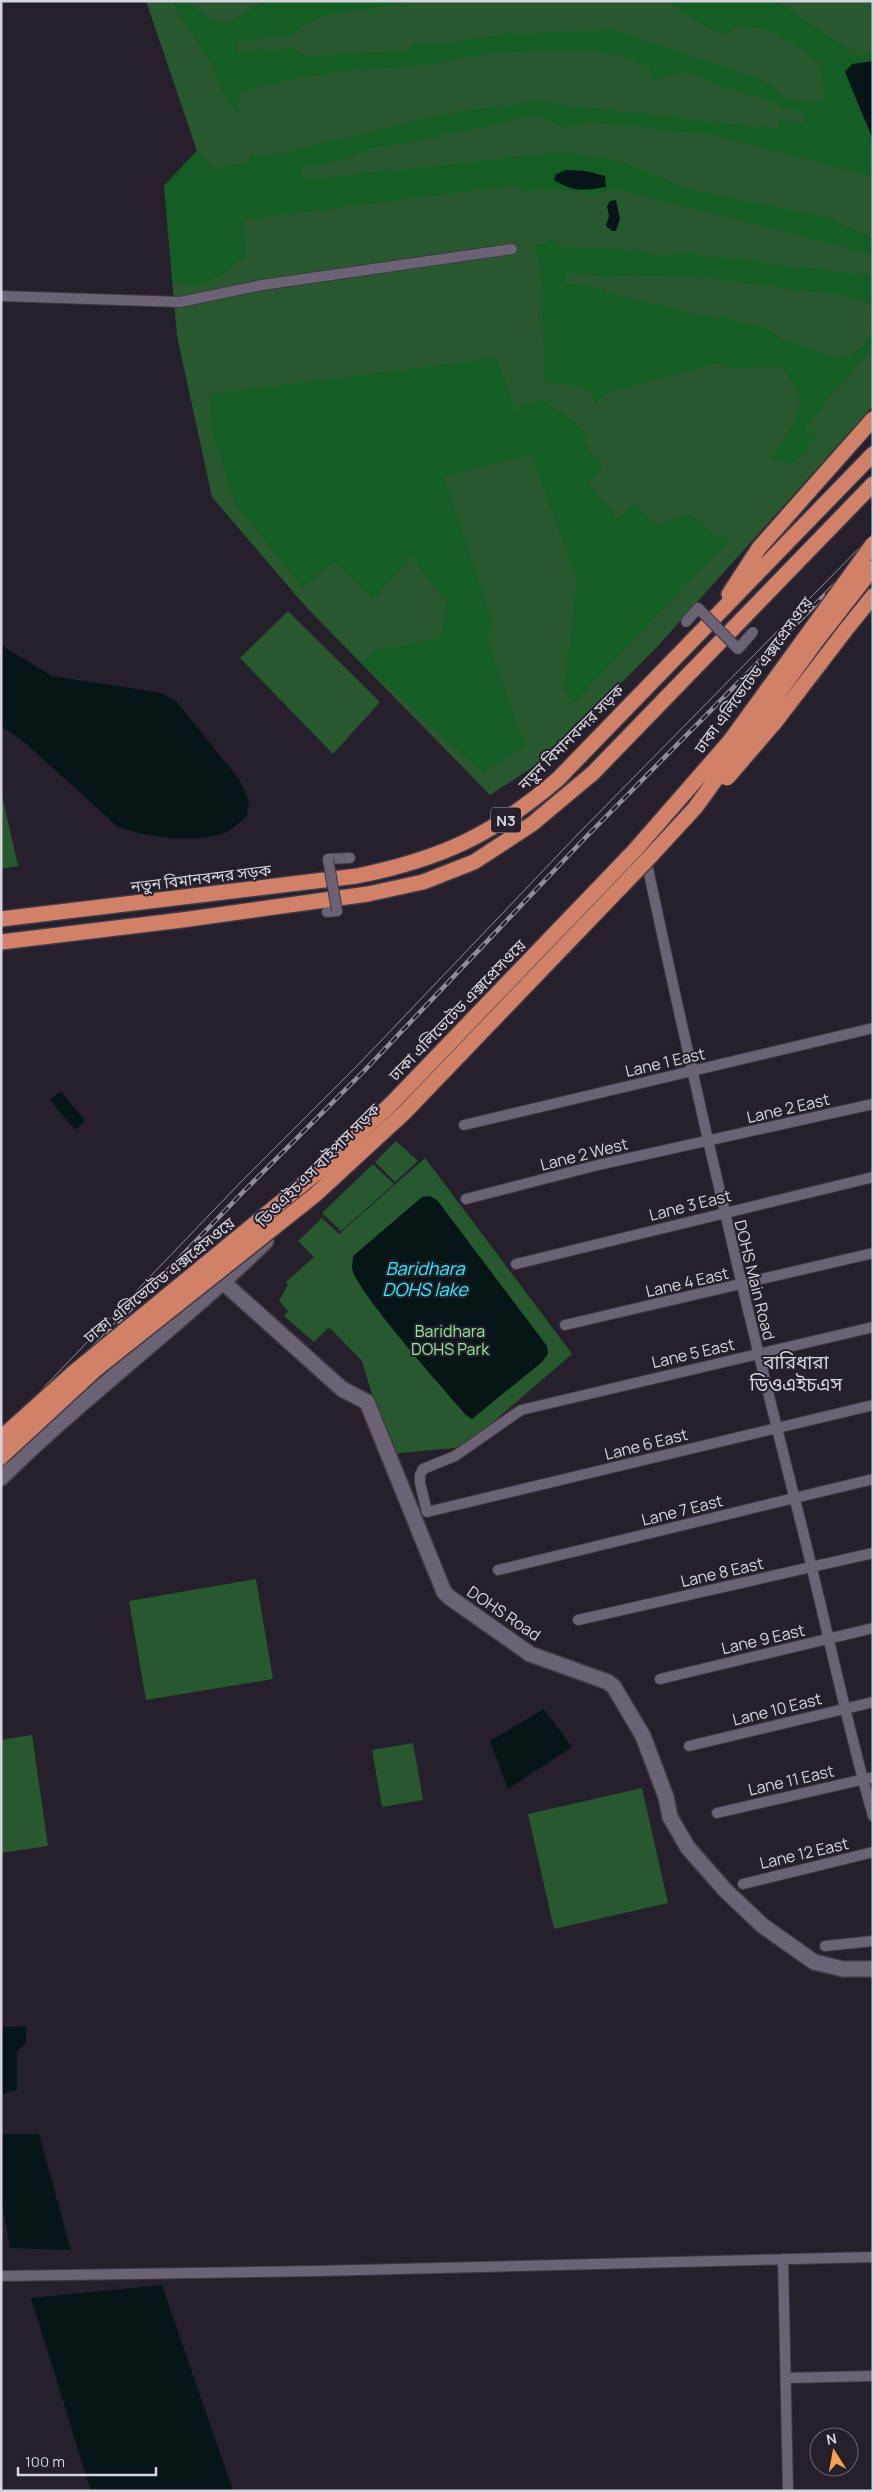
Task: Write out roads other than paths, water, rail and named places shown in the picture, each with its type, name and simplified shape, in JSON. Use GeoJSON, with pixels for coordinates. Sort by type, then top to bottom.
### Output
{"type":"FeatureCollection","features":[{"type":"Feature","properties":{"kind":"highway"},"geometry":{"type":"LineString","coordinates":[[716,617],[759,548],[873,419]]}},
{"type":"Feature","properties":{"kind":"highway","name":"নতুন বিমানবন্দর সড়ক"},"geometry":{"type":"LineString","coordinates":[[6,917],[186,898],[357,876],[412,864],[466,843],[530,803],[558,779],[873,454]]}},
{"type":"Feature","properties":{"kind":"highway","name":"N3"},"geometry":{"type":"LineString","coordinates":[[1,942],[336,900],[403,888],[456,870],[504,844],[564,799],[593,773],[873,484]]}},
{"type":"Feature","properties":{"kind":"highway","name":"ঢাকা এলিভেটেড এক্সপ্রেসওয়ে"},"geometry":{"type":"LineString","coordinates":[[1,1438],[80,1367],[325,1166],[392,1103],[635,850],[730,741],[873,544]]}},
{"type":"Feature","properties":{"kind":"highway","name":"ঢাকা এলিভেটেড এক্সপ্রেসওয়ে"},"geometry":{"type":"LineString","coordinates":[[1,1457],[95,1370],[316,1195],[397,1120],[695,808],[814,644],[873,568]]}},
{"type":"Feature","properties":{"kind":"highway"},"geometry":{"type":"LineString","coordinates":[[695,808],[710,797],[771,727],[873,596]]}},
{"type":"Feature","properties":{"kind":"highway"},"geometry":{"type":"LineString","coordinates":[[186,898],[188,920]]}},
{"type":"Feature","properties":{"kind":"street"},"geometry":{"type":"LineString","coordinates":[[1,296],[180,302],[262,285],[512,249]]}},
{"type":"Feature","properties":{"kind":"street","name":"ডিওএইচএস বাইপাস সড়ক"},"geometry":{"type":"LineString","coordinates":[[1,1478],[42,1440],[224,1283],[648,864],[780,704],[873,603]]}},
{"type":"Feature","properties":{"kind":"street"},"geometry":{"type":"LineString","coordinates":[[686,622],[698,608],[738,649],[753,632]]}},
{"type":"Feature","properties":{"kind":"street"},"geometry":{"type":"LineString","coordinates":[[332,912],[328,859],[350,858]]}},
{"type":"Feature","properties":{"kind":"street","name":"DOHS Main Road"},"geometry":{"type":"LineString","coordinates":[[648,864],[691,1071],[709,1141],[741,1284],[795,1498],[844,1709],[868,1778],[873,1816]]}},
{"type":"Feature","properties":{"kind":"street","name":"Lane 1 East"},"geometry":{"type":"LineString","coordinates":[[464,1125],[873,1028]]}},
{"type":"Feature","properties":{"kind":"street","name":"Lane 2 East"},"geometry":{"type":"LineString","coordinates":[[709,1141],[873,1104]]}},
{"type":"Feature","properties":{"kind":"street","name":"Lane 2 West"},"geometry":{"type":"LineString","coordinates":[[466,1199],[598,1165],[709,1141]]}},
{"type":"Feature","properties":{"kind":"street","name":"Lane 3 East"},"geometry":{"type":"LineString","coordinates":[[516,1264],[873,1177]]}},
{"type":"Feature","properties":{"kind":"street","name":"Lane 4 East"},"geometry":{"type":"LineString","coordinates":[[565,1325],[873,1253]]}},
{"type":"Feature","properties":{"kind":"street","name":"DOHS Road"},"geometry":{"type":"LineString","coordinates":[[224,1283],[342,1389],[367,1402],[444,1592],[449,1598],[530,1654],[608,1682],[614,1687],[643,1736],[666,1797],[670,1817],[688,1848],[726,1891],[763,1926],[814,1962],[843,1969],[873,1969]]}},
{"type":"Feature","properties":{"kind":"street","name":"Lane 5 East"},"geometry":{"type":"LineString","coordinates":[[427,1512],[420,1483],[420,1475],[423,1469],[455,1456],[521,1410],[873,1327]]}},
{"type":"Feature","properties":{"kind":"street","name":"Lane 6 East"},"geometry":{"type":"LineString","coordinates":[[427,1512],[873,1405]]}},
{"type":"Feature","properties":{"kind":"street","name":"Lane 7 East"},"geometry":{"type":"LineString","coordinates":[[498,1570],[873,1479]]}},
{"type":"Feature","properties":{"kind":"street","name":"Lane 8 East"},"geometry":{"type":"LineString","coordinates":[[578,1620],[873,1553]]}},
{"type":"Feature","properties":{"kind":"street","name":"Lane 9 East"},"geometry":{"type":"LineString","coordinates":[[660,1678],[873,1628]]}},
{"type":"Feature","properties":{"kind":"street","name":"Lane 10 East"},"geometry":{"type":"LineString","coordinates":[[689,1746],[873,1702]]}},
{"type":"Feature","properties":{"kind":"street","name":"Lane 11 East"},"geometry":{"type":"LineString","coordinates":[[717,1813],[868,1778]]}},
{"type":"Feature","properties":{"kind":"street","name":"Lane 12 East"},"geometry":{"type":"LineString","coordinates":[[743,1884],[873,1852]]}},
{"type":"Feature","properties":{"kind":"street"},"geometry":{"type":"LineString","coordinates":[[825,1946],[873,1941]]}},
{"type":"Feature","properties":{"kind":"street"},"geometry":{"type":"LineString","coordinates":[[1,2276],[318,2271],[873,2257]]}},
{"type":"Feature","properties":{"kind":"street"},"geometry":{"type":"LineString","coordinates":[[783,2259],[788,2491]]}},
{"type":"Feature","properties":{"kind":"street"},"geometry":{"type":"LineString","coordinates":[[786,2378],[873,2376]]}},
{"type":"Feature","properties":{"kind":"water"},"geometry":{"type":"Polygon","coordinates":[[[873,61],[873,140],[845,72],[852,64],[873,61]]]}},
{"type":"Feature","properties":{"kind":"water"},"geometry":{"type":"Polygon","coordinates":[[[566,170],[586,171],[605,176],[606,187],[578,190],[554,180],[556,174],[566,170]]]}},
{"type":"Feature","properties":{"kind":"water"},"geometry":{"type":"Polygon","coordinates":[[[616,200],[620,219],[616,231],[612,231],[606,226],[609,216],[607,206],[610,201],[616,200]]]}},
{"type":"Feature","properties":{"kind":"water"},"geometry":{"type":"Polygon","coordinates":[[[1,645],[52,676],[162,693],[176,701],[239,779],[249,801],[247,816],[225,833],[196,839],[169,838],[143,834],[118,827],[24,742],[1,726],[1,645]]]}},
{"type":"Feature","properties":{"kind":"water"},"geometry":{"type":"Polygon","coordinates":[[[61,1091],[85,1121],[75,1130],[50,1100],[61,1091]]]}},
{"type":"Feature","properties":{"kind":"water","name":"Baridhara DOHS lake"},"geometry":{"type":"Polygon","coordinates":[[[430,1196],[437,1200],[547,1346],[548,1354],[542,1362],[472,1419],[466,1415],[440,1386],[384,1318],[368,1297],[352,1268],[353,1256],[422,1197],[430,1196]]]}},
{"type":"Feature","properties":{"kind":"water"},"geometry":{"type":"Polygon","coordinates":[[[544,1709],[572,1747],[508,1789],[490,1741],[544,1709]]]}},
{"type":"Feature","properties":{"kind":"water"},"geometry":{"type":"Polygon","coordinates":[[[26,2026],[26,2043],[17,2052],[17,2090],[1,2094],[1,2027],[26,2026]]]}},
{"type":"Feature","properties":{"kind":"water"},"geometry":{"type":"Polygon","coordinates":[[[1,2134],[39,2134],[71,2250],[10,2248],[1,2198],[1,2134]]]}},
{"type":"Feature","properties":{"kind":"water"},"geometry":{"type":"Polygon","coordinates":[[[162,2285],[233,2491],[91,2491],[31,2298],[162,2285]]]}},
{"type":"Feature","properties":{"kind":"tram line"},"geometry":{"type":"LineString","coordinates":[[1,1432],[237,1186],[358,1065],[578,834],[873,534]]}},
{"type":"Feature","properties":{"kind":"railway"},"geometry":{"type":"LineString","coordinates":[[1,1444],[243,1192],[364,1071],[586,837],[873,546]]}},
{"type":"Feature","properties":{"kind":"district","name":"বারিধারা ডিওএইচএস"},"geometry":{"type":"Point","coordinates":[796,1373]}},
{"type":"Feature","properties":{"kind":"park label","name":"Baridhara DOHS Park"},"geometry":{"type":"Point","coordinates":[450,1340]}}]}
